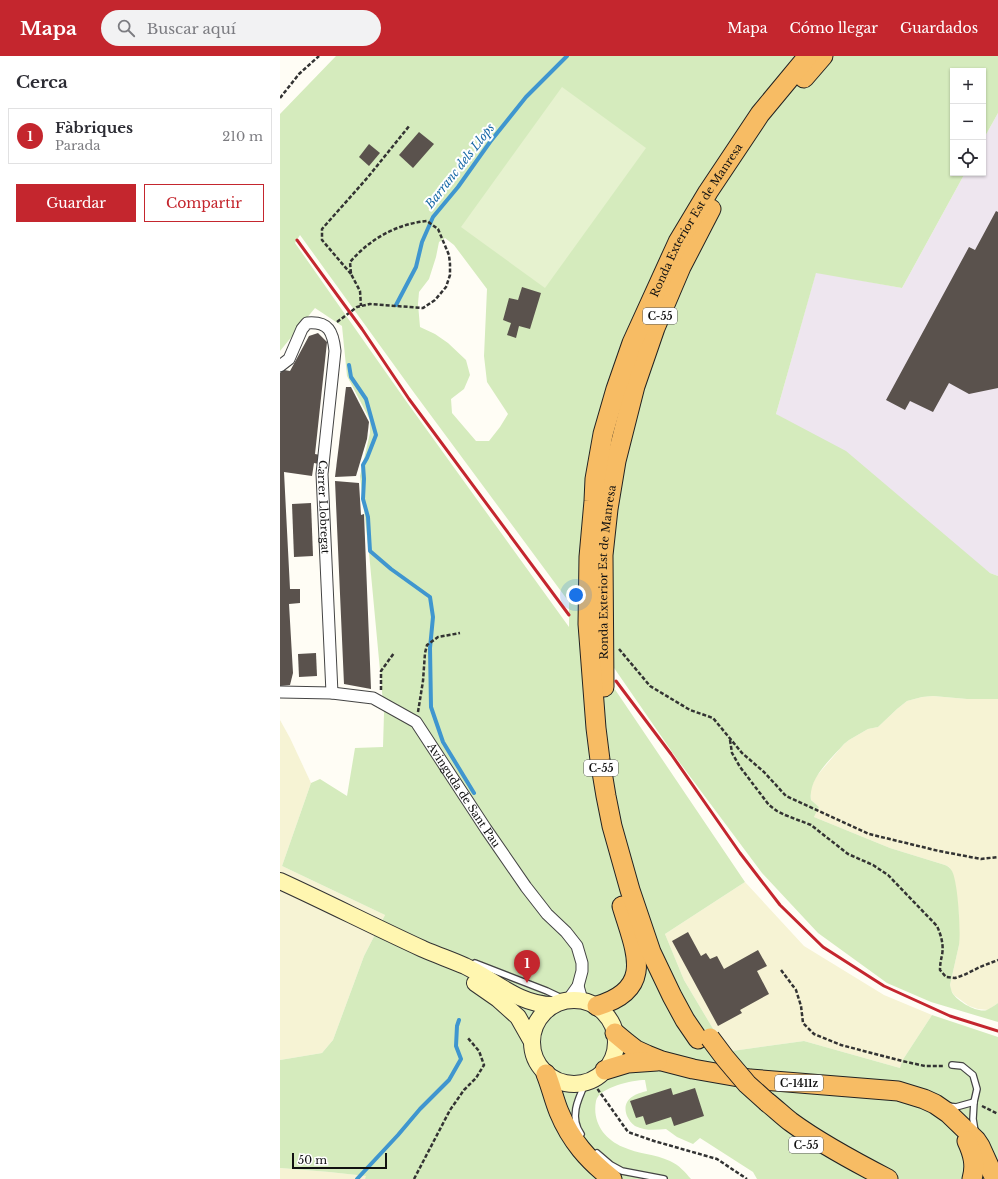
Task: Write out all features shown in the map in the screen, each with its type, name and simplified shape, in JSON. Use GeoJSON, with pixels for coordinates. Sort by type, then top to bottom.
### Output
{"type":"FeatureCollection","features":[{"type":"Feature","properties":{"kind":"highway","name":"Ronda Exterior Est de Manresa"},"geometry":{"type":"LineString","coordinates":[[704,1038],[685,1020],[672,996],[652,952],[630,890],[612,826],[606,796],[596,722],[588,624],[589,557],[595,479],[603,434],[616,389],[632,343],[678,242],[708,192],[760,114],[808,56]]}},
{"type":"Feature","properties":{"kind":"highway","name":"Ronda Exterior Est de Manresa"},"geometry":{"type":"LineString","coordinates":[[760,1102],[717,1065],[665,958],[628,853],[610,754],[604,695],[603,555],[608,509],[616,461],[629,408],[655,328],[681,267],[720,194],[749,147],[822,56]]}},
{"type":"Feature","properties":{"kind":"highway"},"geometry":{"type":"LineString","coordinates":[[574,999],[615,1000],[626,992],[633,982],[636,970],[635,950],[610,869],[601,834],[591,780],[583,723],[578,624],[579,602],[585,525],[595,479]]}},
{"type":"Feature","properties":{"kind":"highway"},"geometry":{"type":"LineString","coordinates":[[615,1033],[636,1050],[662,1061]]}},
{"type":"Feature","properties":{"kind":"highway"},"geometry":{"type":"LineString","coordinates":[[594,1077],[628,1063],[662,1061]]}},
{"type":"Feature","properties":{"kind":"highway","name":"C-1411z"},"geometry":{"type":"LineString","coordinates":[[662,1061],[693,1069],[750,1078],[898,1091],[935,1104]]}},
{"type":"Feature","properties":{"kind":"highway"},"geometry":{"type":"LineString","coordinates":[[546,1074],[564,1124],[579,1139],[595,1165],[612,1179]]}},
{"type":"Feature","properties":{"kind":"highway","name":"C-55"},"geometry":{"type":"LineString","coordinates":[[760,1102],[852,1161],[888,1179]]}},
{"type":"Feature","properties":{"kind":"highway","name":"C-55"},"geometry":{"type":"LineString","coordinates":[[760,1102],[767,1115],[798,1140],[866,1179]]}},
{"type":"Feature","properties":{"kind":"highway"},"geometry":{"type":"LineString","coordinates":[[935,1104],[948,1113],[976,1140],[995,1179]]}},
{"type":"Feature","properties":{"kind":"highway"},"geometry":{"type":"LineString","coordinates":[[959,1123],[970,1148],[974,1162],[972,1179]]}},
{"type":"Feature","properties":{"kind":"highway"},"geometry":{"type":"LineString","coordinates":[[852,1161],[874,1165],[901,1179]]}},
{"type":"Feature","properties":{"kind":"main road"},"geometry":{"type":"LineString","coordinates":[[280,881],[439,956],[465,966],[516,996],[533,1003],[543,1005],[574,999],[605,1013],[612,1022],[615,1033],[615,1053],[611,1062],[594,1077],[580,1084],[568,1084],[556,1080],[546,1074],[535,1059],[531,1040],[518,1017],[508,1007],[439,956]]}},
{"type":"Feature","properties":{"kind":"main road"},"geometry":{"type":"LineString","coordinates":[[531,1040],[534,1026],[542,1014],[574,999]]}},
{"type":"Feature","properties":{"kind":"street"},"geometry":{"type":"LineString","coordinates":[[280,366],[289,359],[302,329],[307,324],[315,323],[326,326]]}},
{"type":"Feature","properties":{"kind":"street","name":"Carrer Llobregat"},"geometry":{"type":"LineString","coordinates":[[326,326],[333,336],[335,351],[322,474],[332,692]]}},
{"type":"Feature","properties":{"kind":"street","name":"Avinguda de Sant Pau"},"geometry":{"type":"LineString","coordinates":[[280,692],[332,692],[373,698],[416,722],[526,887],[547,914],[566,932],[577,946],[582,963],[582,971],[574,999]]}},
{"type":"Feature","properties":{"kind":"lane"},"geometry":{"type":"LineString","coordinates":[[952,1065],[962,1066],[973,1075],[977,1089],[973,1118],[976,1140]]}},
{"type":"Feature","properties":{"kind":"lane"},"geometry":{"type":"LineString","coordinates":[[587,1165],[580,1155],[575,1112],[576,1102],[594,1077]]}},
{"type":"Feature","properties":{"kind":"lane"},"geometry":{"type":"LineString","coordinates":[[935,1104],[956,1107],[974,1102]]}},
{"type":"Feature","properties":{"kind":"lane"},"geometry":{"type":"LineString","coordinates":[[591,1147],[611,1165],[622,1170],[638,1175],[664,1179]]}},
{"type":"Feature","properties":{"kind":"path"},"geometry":{"type":"LineString","coordinates":[[280,98],[300,74],[319,56]]}},
{"type":"Feature","properties":{"kind":"path"},"geometry":{"type":"LineString","coordinates":[[361,306],[360,291],[351,274],[322,240],[322,229],[368,177],[410,125]]}},
{"type":"Feature","properties":{"kind":"path"},"geometry":{"type":"LineString","coordinates":[[326,326],[357,307],[370,304],[423,308],[435,300],[446,287],[450,275],[449,255],[438,229],[426,221],[420,222],[397,227],[378,237],[358,253],[350,262],[351,274]]}},
{"type":"Feature","properties":{"kind":"path"},"geometry":{"type":"LineString","coordinates":[[416,722],[427,645],[438,637],[460,633]]}},
{"type":"Feature","properties":{"kind":"path"},"geometry":{"type":"LineString","coordinates":[[604,646],[616,646],[650,686],[690,710],[713,718],[742,753],[764,772],[786,796],[869,834],[939,851],[981,859],[998,857]]}},
{"type":"Feature","properties":{"kind":"path"},"geometry":{"type":"LineString","coordinates":[[384,704],[380,687],[381,671],[394,653]]}},
{"type":"Feature","properties":{"kind":"path"},"geometry":{"type":"LineString","coordinates":[[730,739],[732,753],[769,805],[777,811],[811,825],[848,854],[873,865],[888,875],[937,926],[941,935],[942,944],[940,970],[946,977],[955,978],[998,960]]}},
{"type":"Feature","properties":{"kind":"path"},"geometry":{"type":"LineString","coordinates":[[781,970],[796,990],[801,1006],[803,1023],[814,1034],[841,1045],[902,1061],[925,1066],[952,1065]]}},
{"type":"Feature","properties":{"kind":"path"},"geometry":{"type":"LineString","coordinates":[[414,1179],[450,1110],[464,1090],[476,1078],[484,1065],[479,1051],[467,1037]]}},
{"type":"Feature","properties":{"kind":"path"},"geometry":{"type":"LineString","coordinates":[[594,1077],[601,1095],[628,1132],[717,1159],[747,1179]]}},
{"type":"Feature","properties":{"kind":"path"},"geometry":{"type":"LineString","coordinates":[[974,1102],[998,1114]]}},
{"type":"Feature","properties":{"kind":"shaded area"},"geometry":{"type":"Polygon","coordinates":[[[998,113],[998,576],[990,573],[776,414],[816,272],[902,288],[963,176],[986,176],[986,135],[998,113]]]}},
{"type":"Feature","properties":{"kind":"shaded area"},"geometry":{"type":"Polygon","coordinates":[[[933,696],[967,699],[998,699],[998,1003],[988,1010],[969,1006],[954,995],[951,990],[950,985],[959,945],[959,916],[955,883],[949,867],[890,848],[814,817],[819,807],[811,800],[811,789],[815,778],[844,744],[868,729],[878,727],[907,701],[933,696]]]}},
{"type":"Feature","properties":{"kind":"shaded area"},"geometry":{"type":"Polygon","coordinates":[[[280,720],[311,783],[282,866],[385,915],[364,956],[333,1040],[322,1053],[280,1060],[280,720]]]}},
{"type":"Feature","properties":{"kind":"shaded area"},"geometry":{"type":"Polygon","coordinates":[[[745,882],[804,946],[884,995],[932,1015],[902,1061],[900,1068],[804,1041],[732,1051],[712,1027],[684,980],[665,934],[745,882]]]}},
{"type":"Feature","properties":{"kind":"shaded area"},"geometry":{"type":"Polygon","coordinates":[[[280,1168],[367,1176],[365,1179],[280,1179],[280,1168]]]}},
{"type":"Feature","properties":{"kind":"green space"},"geometry":{"type":"Polygon","coordinates":[[[336,56],[998,56],[998,113],[986,135],[986,68],[950,68],[950,176],[963,176],[902,288],[816,273],[776,414],[846,451],[990,573],[998,576],[998,699],[967,699],[933,696],[907,701],[878,727],[868,729],[844,744],[817,777],[813,784],[811,800],[819,807],[814,817],[890,848],[945,865],[952,871],[956,885],[960,930],[959,945],[950,985],[951,991],[959,1000],[978,1010],[987,1010],[998,1003],[998,1022],[931,1002],[887,983],[818,933],[762,873],[677,759],[612,665],[612,685],[745,882],[665,934],[684,980],[712,1027],[732,1051],[804,1041],[900,1068],[902,1061],[932,1015],[998,1037],[998,1179],[757,1179],[753,1172],[700,1138],[693,1144],[677,1137],[666,1129],[654,1130],[635,1126],[627,1116],[626,1106],[627,1102],[633,1096],[647,1091],[645,1080],[617,1085],[598,1096],[595,1109],[598,1123],[605,1134],[616,1144],[670,1161],[684,1171],[691,1179],[365,1179],[366,1176],[280,1168],[280,1060],[322,1053],[333,1040],[364,956],[385,915],[282,866],[311,783],[320,779],[347,796],[355,748],[383,747],[384,713],[360,476],[370,433],[370,420],[347,376],[342,326],[315,308],[280,351],[280,114],[336,56]],[[300,235],[295,243],[406,401],[569,627],[569,602],[415,394],[300,235]],[[445,238],[439,242],[429,279],[419,292],[418,304],[420,327],[435,334],[448,343],[466,360],[470,375],[464,389],[451,399],[452,413],[476,441],[489,441],[508,414],[487,382],[484,356],[487,289],[454,245],[445,238]]]}},
{"type":"Feature","properties":{"kind":"green space"},"geometry":{"type":"Polygon","coordinates":[[[562,87],[646,148],[545,288],[461,227],[562,87]]]}},
{"type":"Feature","properties":{"kind":"building"},"geometry":{"type":"Polygon","coordinates":[[[419,132],[434,144],[413,168],[399,155],[419,132]]]}},
{"type":"Feature","properties":{"kind":"building"},"geometry":{"type":"Polygon","coordinates":[[[369,144],[380,153],[369,166],[359,157],[369,144]]]}},
{"type":"Feature","properties":{"kind":"building"},"geometry":{"type":"Polygon","coordinates":[[[996,211],[998,212],[998,388],[969,394],[949,383],[933,412],[910,401],[905,410],[886,400],[969,247],[975,250],[996,211]]]}},
{"type":"Feature","properties":{"kind":"building"},"geometry":{"type":"Polygon","coordinates":[[[522,287],[541,293],[530,329],[519,326],[516,338],[507,335],[511,323],[503,320],[509,298],[518,300],[522,287]]]}},
{"type":"Feature","properties":{"kind":"building"},"geometry":{"type":"Polygon","coordinates":[[[318,333],[327,342],[315,454],[320,455],[319,464],[314,463],[312,476],[284,472],[290,589],[300,589],[300,603],[289,604],[293,673],[290,685],[280,686],[280,373],[284,370],[290,371],[309,336],[318,333]]]}},
{"type":"Feature","properties":{"kind":"building"},"geometry":{"type":"Polygon","coordinates":[[[346,387],[351,387],[369,422],[367,439],[356,476],[335,477],[346,387]]]}},
{"type":"Feature","properties":{"kind":"building"},"geometry":{"type":"Polygon","coordinates":[[[335,481],[359,483],[361,515],[364,514],[371,689],[344,684],[335,481]]]}},
{"type":"Feature","properties":{"kind":"building"},"geometry":{"type":"Polygon","coordinates":[[[311,503],[313,556],[294,557],[292,504],[311,503]]]}},
{"type":"Feature","properties":{"kind":"building"},"geometry":{"type":"Polygon","coordinates":[[[316,653],[317,676],[299,677],[298,654],[316,653]]]}},
{"type":"Feature","properties":{"kind":"building"},"geometry":{"type":"Polygon","coordinates":[[[688,932],[701,956],[706,953],[710,959],[717,956],[724,969],[758,950],[767,966],[757,971],[769,994],[740,1010],[742,1013],[718,1026],[672,941],[688,932]]]}},
{"type":"Feature","properties":{"kind":"building"},"geometry":{"type":"Polygon","coordinates":[[[671,1088],[673,1095],[695,1088],[704,1116],[674,1126],[671,1117],[646,1125],[643,1116],[636,1118],[630,1101],[671,1088]]]}},
{"type":"Feature","properties":{"kind":"waterway","name":"Barranc dels Llops"},"geometry":{"type":"LineString","coordinates":[[396,305],[416,267],[422,242],[433,217],[458,187],[490,142],[526,97],[567,56]]}},
{"type":"Feature","properties":{"kind":"waterway","name":"Barranc dels Llops"},"geometry":{"type":"LineString","coordinates":[[349,365],[351,377],[366,399],[376,435],[363,465],[363,499],[368,517],[370,551],[391,569],[430,597],[433,617],[430,648],[431,707],[443,742],[474,793]]}},
{"type":"Feature","properties":{"kind":"waterway","name":"Barranc dels Llops"},"geometry":{"type":"LineString","coordinates":[[357,1179],[420,1109],[449,1080],[461,1059],[456,1046],[457,1026],[459,1020]]}},
{"type":"Feature","properties":{"kind":"railway"},"geometry":{"type":"LineString","coordinates":[[297,240],[362,329],[409,399],[569,615]]}},
{"type":"Feature","properties":{"kind":"railway"},"geometry":{"type":"LineString","coordinates":[[616,681],[671,754],[740,853],[780,905],[823,947],[884,986],[950,1016],[998,1031]]}},
{"type":"Feature","properties":{"kind":"place","name":"Fàbriques"},"geometry":{"type":"Point","coordinates":[527,983]}}]}
